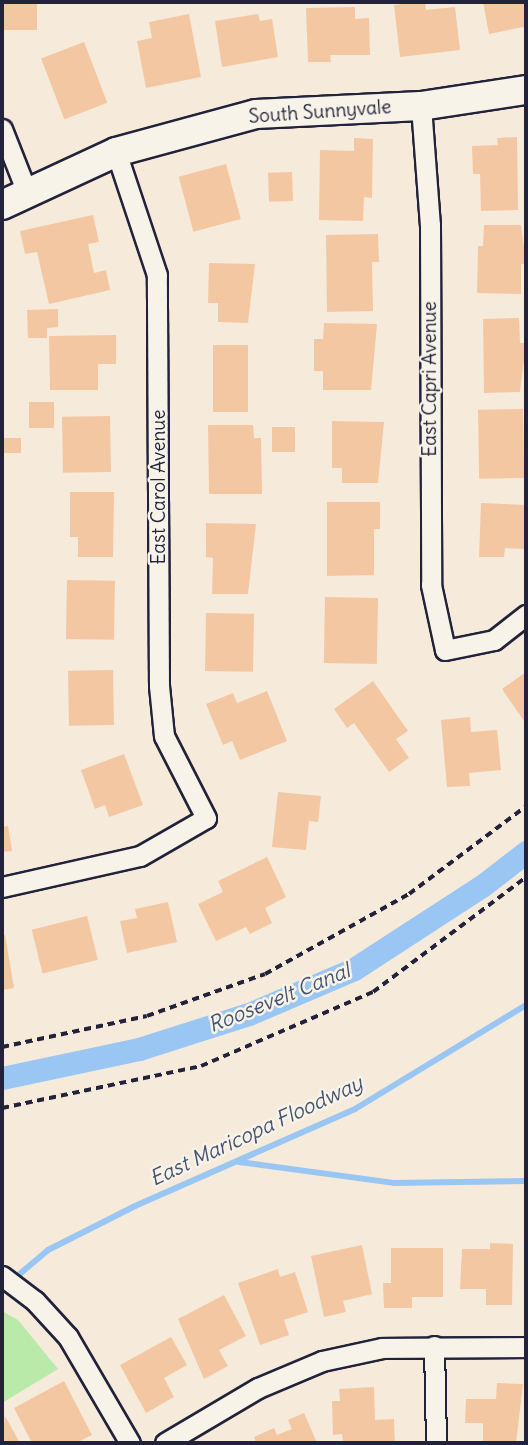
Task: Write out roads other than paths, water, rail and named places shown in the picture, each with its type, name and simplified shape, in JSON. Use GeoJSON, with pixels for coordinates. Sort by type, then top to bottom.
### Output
{"type":"FeatureCollection","features":[{"type":"Feature","properties":{"kind":"street","name":"South Sunnyvale"},"geometry":{"type":"LineString","coordinates":[[15,200],[116,152],[256,114],[421,106],[526,90]]}},
{"type":"Feature","properties":{"kind":"street","name":"East Capri Avenue"},"geometry":{"type":"LineString","coordinates":[[421,106],[430,225],[431,585],[445,650],[494,640],[526,615]]}},
{"type":"Feature","properties":{"kind":"street"},"geometry":{"type":"LineString","coordinates":[[2,130],[15,200]]}},
{"type":"Feature","properties":{"kind":"street","name":"East Carol Avenue"},"geometry":{"type":"LineString","coordinates":[[2,887],[141,856],[206,818],[164,736],[159,686],[157,275],[116,152]]}},
{"type":"Feature","properties":{"kind":"street"},"geometry":{"type":"LineString","coordinates":[[2,1276],[35,1301],[68,1337],[130,1443]]}},
{"type":"Feature","properties":{"kind":"street"},"geometry":{"type":"LineString","coordinates":[[434,1346],[436,1443]]}},
{"type":"Feature","properties":{"kind":"street"},"geometry":{"type":"LineString","coordinates":[[165,1443],[258,1388],[322,1361],[382,1348],[526,1347]]}},
{"type":"Feature","properties":{"kind":"waterway","name":"Roosevelt Canal"},"geometry":{"type":"LineString","coordinates":[[2,1078],[139,1049],[249,1014],[354,969],[482,886],[526,852]]}},
{"type":"Feature","properties":{"kind":"waterway","name":"East Maricopa Floodway"},"geometry":{"type":"LineString","coordinates":[[2,1289],[48,1250],[135,1206],[355,1109],[526,1005]]}},
{"type":"Feature","properties":{"kind":"waterway"},"geometry":{"type":"LineString","coordinates":[[239,1162],[394,1183],[526,1181]]}}]}
